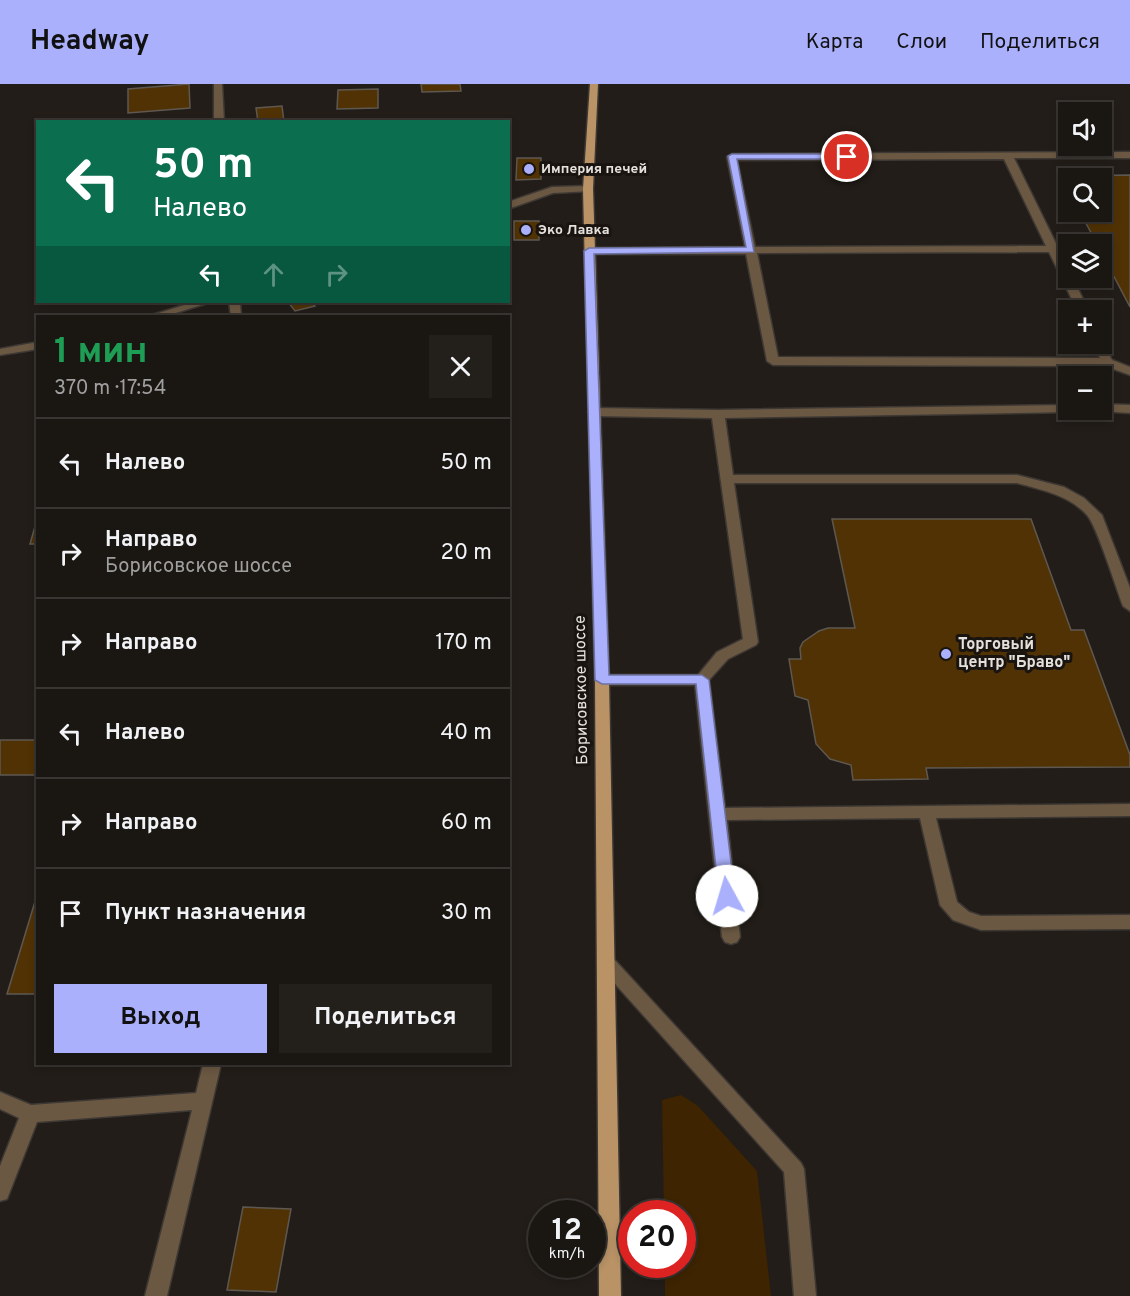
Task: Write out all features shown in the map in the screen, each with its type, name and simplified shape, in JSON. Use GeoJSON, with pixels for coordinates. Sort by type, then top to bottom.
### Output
{"type":"FeatureCollection","features":[{"type":"Feature","properties":{"kind":"main road","name":"Борисовское шоссе"},"geometry":{"type":"LineString","coordinates":[[594,84],[588,189],[602,680],[610,1296]]}},
{"type":"Feature","properties":{"kind":"street"},"geometry":{"type":"LineString","coordinates":[[218,84],[219,120]]}},
{"type":"Feature","properties":{"kind":"street"},"geometry":{"type":"LineString","coordinates":[[1130,155],[732,156],[773,361],[1107,362],[1130,370]]}},
{"type":"Feature","properties":{"kind":"street"},"geometry":{"type":"LineString","coordinates":[[1008,157],[1078,300]]}},
{"type":"Feature","properties":{"kind":"street"},"geometry":{"type":"LineString","coordinates":[[510,205],[552,190],[588,189]]}},
{"type":"Feature","properties":{"kind":"street"},"geometry":{"type":"LineString","coordinates":[[589,251],[1053,249]]}},
{"type":"Feature","properties":{"kind":"street"},"geometry":{"type":"LineString","coordinates":[[159,315],[202,303]]}},
{"type":"Feature","properties":{"kind":"street"},"geometry":{"type":"LineString","coordinates":[[0,351],[36,345]]}},
{"type":"Feature","properties":{"kind":"street"},"geometry":{"type":"LineString","coordinates":[[1103,354],[1107,362]]}},
{"type":"Feature","properties":{"kind":"street"},"geometry":{"type":"LineString","coordinates":[[1112,408],[1130,409]]}},
{"type":"Feature","properties":{"kind":"street"},"geometry":{"type":"LineString","coordinates":[[594,412],[718,414],[1058,409]]}},
{"type":"Feature","properties":{"kind":"street"},"geometry":{"type":"LineString","coordinates":[[718,414],[751,642],[722,655],[709,666],[702,680],[731,936]]}},
{"type":"Feature","properties":{"kind":"street"},"geometry":{"type":"LineString","coordinates":[[727,479],[1017,479],[1037,482],[1079,501],[1095,515],[1130,606]]}},
{"type":"Feature","properties":{"kind":"street"},"geometry":{"type":"LineString","coordinates":[[602,680],[702,680]]}},
{"type":"Feature","properties":{"kind":"street"},"geometry":{"type":"LineString","coordinates":[[718,814],[1130,810]]}},
{"type":"Feature","properties":{"kind":"street"},"geometry":{"type":"LineString","coordinates":[[926,811],[948,905],[962,917],[981,923],[1130,922]]}},
{"type":"Feature","properties":{"kind":"street"},"geometry":{"type":"LineString","coordinates":[[606,962],[794,1169],[805,1296]]}},
{"type":"Feature","properties":{"kind":"street"},"geometry":{"type":"LineString","coordinates":[[156,1296],[212,1065]]}},
{"type":"Feature","properties":{"kind":"street"},"geometry":{"type":"LineString","coordinates":[[0,1100],[30,1114],[204,1101]]}},
{"type":"Feature","properties":{"kind":"street"},"geometry":{"type":"LineString","coordinates":[[0,1192],[30,1114]]}},
{"type":"Feature","properties":{"kind":"shaded area"},"geometry":{"type":"Polygon","coordinates":[[[681,1095],[698,1106],[757,1171],[771,1296],[665,1296],[665,1278],[696,1278],[696,1200],[664,1200],[662,1100],[681,1095]]]}},
{"type":"Feature","properties":{"kind":"building"},"geometry":{"type":"Polygon","coordinates":[[[189,84],[190,108],[128,113],[128,89],[189,84]]]}},
{"type":"Feature","properties":{"kind":"building"},"geometry":{"type":"Polygon","coordinates":[[[421,84],[460,84],[461,91],[422,92],[421,84]]]}},
{"type":"Feature","properties":{"kind":"building"},"geometry":{"type":"Polygon","coordinates":[[[378,89],[378,108],[337,109],[338,90],[378,89]]]}},
{"type":"Feature","properties":{"kind":"building"},"geometry":{"type":"Polygon","coordinates":[[[282,106],[284,120],[258,120],[256,108],[282,106]]]}},
{"type":"Feature","properties":{"kind":"building"},"geometry":{"type":"Polygon","coordinates":[[[517,158],[541,158],[541,179],[516,180],[517,158]]]}},
{"type":"Feature","properties":{"kind":"building"},"geometry":{"type":"Polygon","coordinates":[[[1112,175],[1130,175],[1130,307],[1112,273],[1112,234],[1092,234],[1085,222],[1112,222],[1112,175]]]}},
{"type":"Feature","properties":{"kind":"building","name":"Эко Лавка"},"geometry":{"type":"Polygon","coordinates":[[[514,221],[539,221],[539,240],[514,240],[514,221]]]}},
{"type":"Feature","properties":{"kind":"building"},"geometry":{"type":"Polygon","coordinates":[[[289,303],[312,303],[315,306],[295,311],[289,303]]]}},
{"type":"Feature","properties":{"kind":"building","name":"Торговый центр \"Браво\""},"geometry":{"type":"Polygon","coordinates":[[[832,519],[1031,519],[1071,630],[1084,630],[1130,755],[1130,767],[926,768],[928,779],[853,780],[851,765],[830,759],[816,744],[808,700],[795,696],[789,659],[801,659],[800,648],[803,642],[819,631],[828,628],[855,628],[832,519]]]}},
{"type":"Feature","properties":{"kind":"building"},"geometry":{"type":"Polygon","coordinates":[[[36,523],[36,544],[30,544],[36,523]]]}},
{"type":"Feature","properties":{"kind":"building"},"geometry":{"type":"Polygon","coordinates":[[[0,740],[36,740],[35,775],[0,775],[0,740]]]}},
{"type":"Feature","properties":{"kind":"building"},"geometry":{"type":"Polygon","coordinates":[[[36,898],[36,994],[7,994],[36,898]]]}},
{"type":"Feature","properties":{"kind":"building"},"geometry":{"type":"Polygon","coordinates":[[[243,1207],[291,1209],[276,1292],[227,1290],[243,1207]]]}},
{"type":"Feature","properties":{"kind":"place","name":"Империя печей"},"geometry":{"type":"Point","coordinates":[529,169]}},
{"type":"Feature","properties":{"kind":"place","name":"Эко Лавка"},"geometry":{"type":"Point","coordinates":[526,230]}},
{"type":"Feature","properties":{"kind":"place","name":"Торговый центр \"Браво\""},"geometry":{"type":"Point","coordinates":[946,654]}},
{"type":"Feature","properties":{"kind":"route"},"geometry":{"type":"LineString","coordinates":[[727,896],[702,680],[602,680],[589,251],[751,250],[732,156],[847,157]]}}]}
